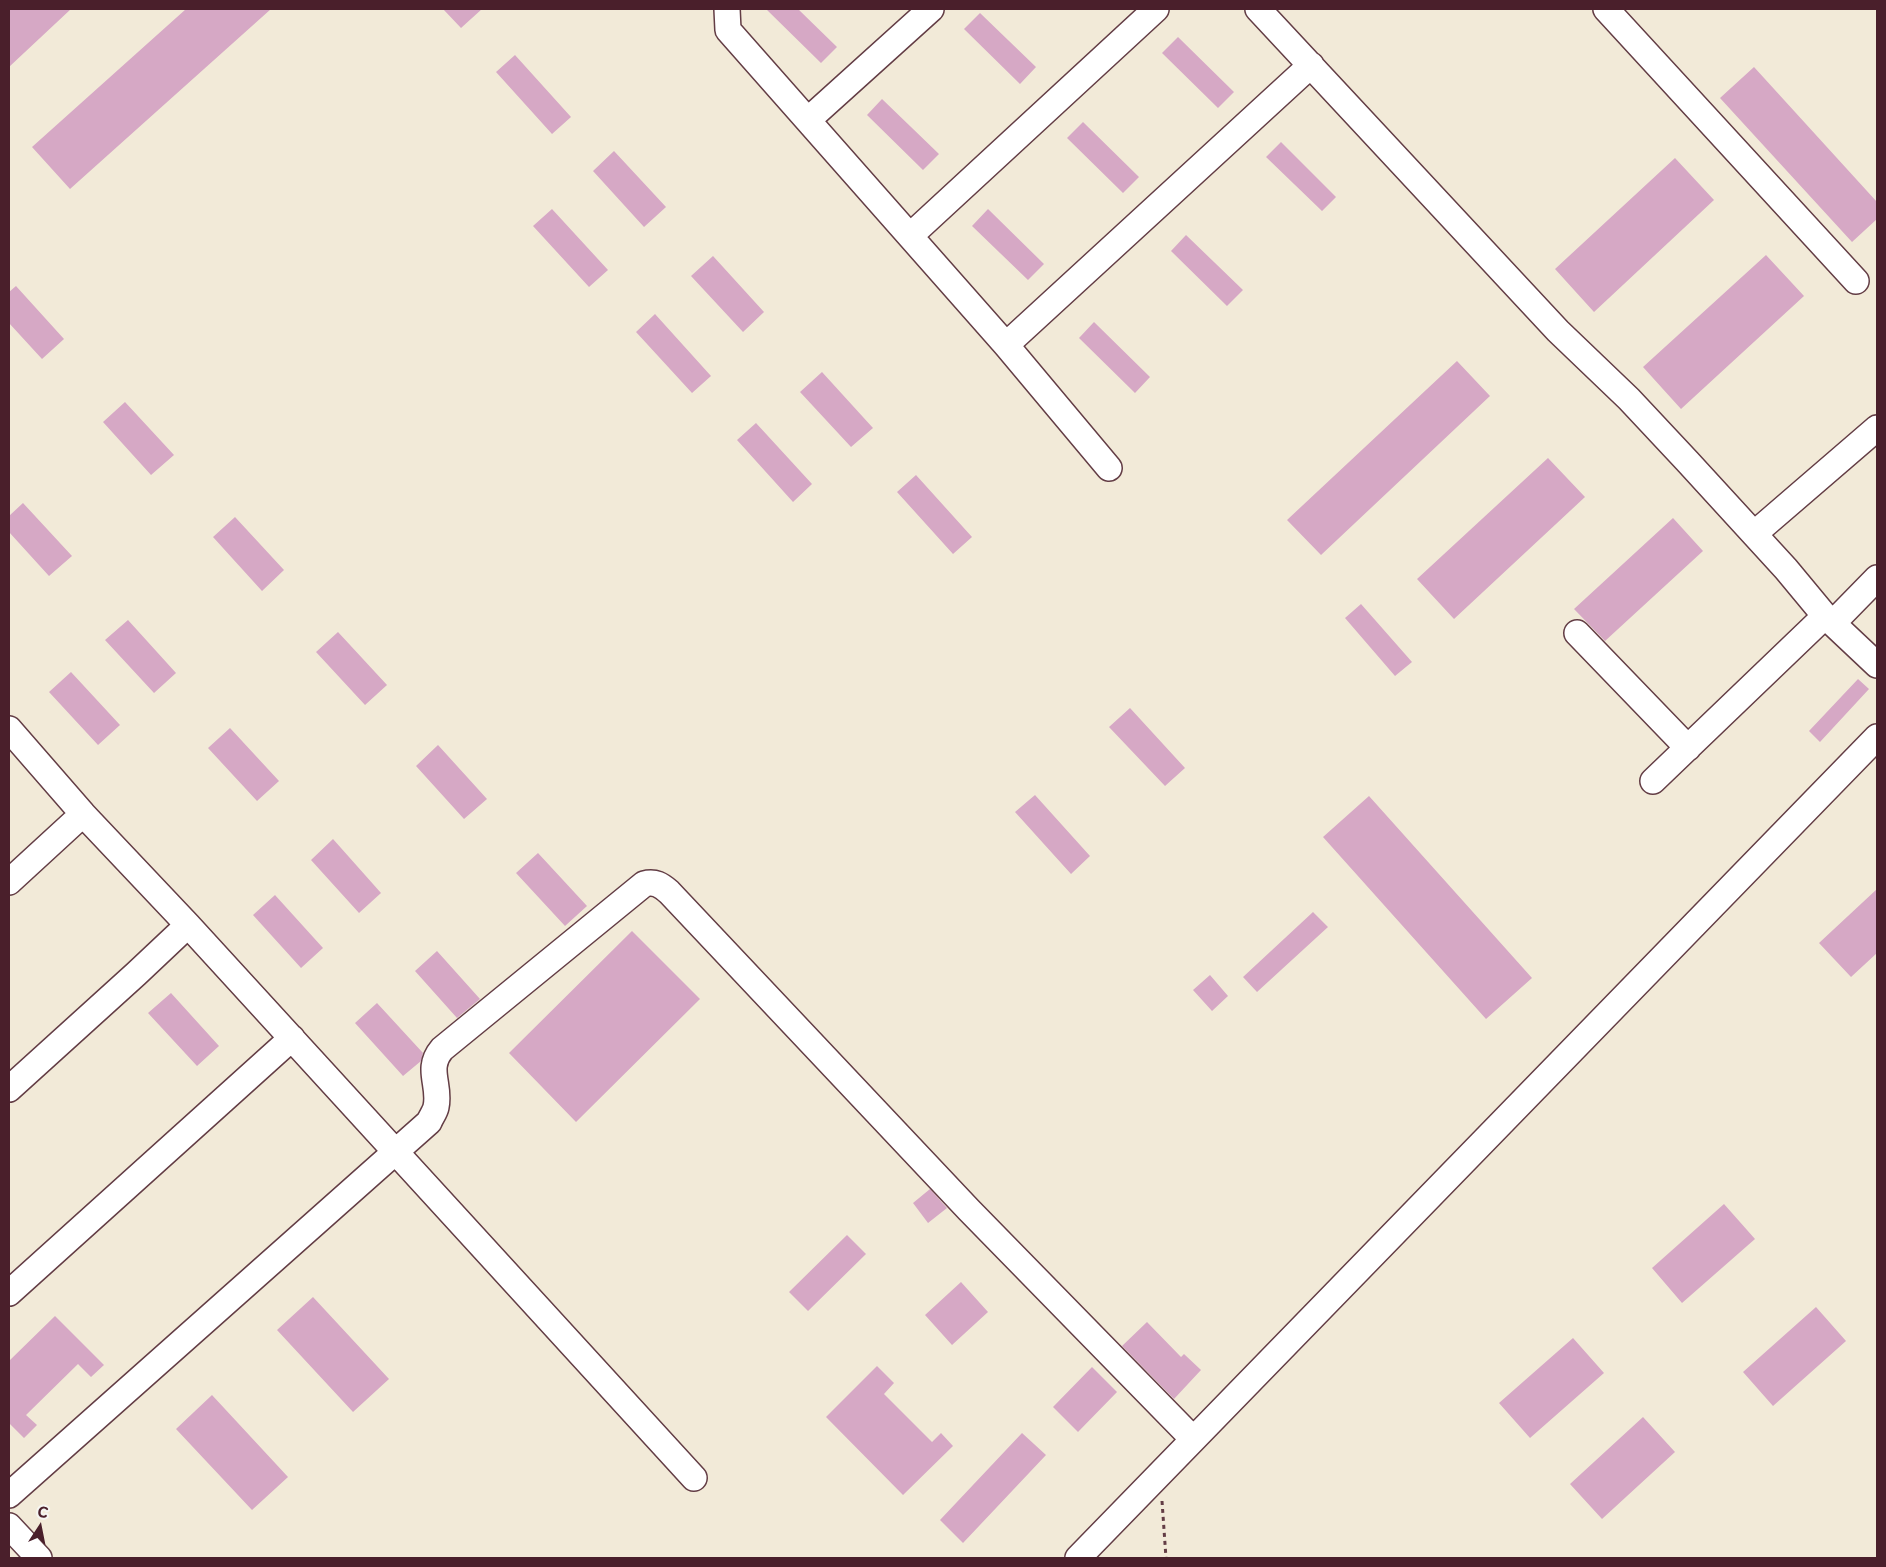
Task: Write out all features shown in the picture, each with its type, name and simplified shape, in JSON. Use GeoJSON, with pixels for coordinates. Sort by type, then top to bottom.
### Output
{"type":"FeatureCollection","features":[{"type":"Feature","properties":{"kind":"street"},"geometry":{"type":"LineString","coordinates":[[728,9],[728,30],[1006,346],[1109,468]]}},
{"type":"Feature","properties":{"kind":"street"},"geometry":{"type":"LineString","coordinates":[[808,120],[931,9]]}},
{"type":"Feature","properties":{"kind":"street"},"geometry":{"type":"LineString","coordinates":[[910,236],[1156,9]]}},
{"type":"Feature","properties":{"kind":"street"},"geometry":{"type":"LineString","coordinates":[[1258,9],[1558,331],[1629,399],[1786,568],[1829,619],[1877,665]]}},
{"type":"Feature","properties":{"kind":"street"},"geometry":{"type":"LineString","coordinates":[[1606,9],[1856,281]]}},
{"type":"Feature","properties":{"kind":"street"},"geometry":{"type":"LineString","coordinates":[[1006,346],[1311,65]]}},
{"type":"Feature","properties":{"kind":"street"},"geometry":{"type":"LineString","coordinates":[[1754,534],[1877,428]]}},
{"type":"Feature","properties":{"kind":"street"},"geometry":{"type":"LineString","coordinates":[[1653,781],[1829,619],[1877,578]]}},
{"type":"Feature","properties":{"kind":"street"},"geometry":{"type":"LineString","coordinates":[[1577,633],[1688,748]]}},
{"type":"Feature","properties":{"kind":"street"},"geometry":{"type":"LineString","coordinates":[[9,729],[83,814],[292,1038],[694,1478]]}},
{"type":"Feature","properties":{"kind":"street"},"geometry":{"type":"LineString","coordinates":[[1078,1558],[1877,737]]}},
{"type":"Feature","properties":{"kind":"street"},"geometry":{"type":"LineString","coordinates":[[9,882],[83,814]]}},
{"type":"Feature","properties":{"kind":"street"},"geometry":{"type":"LineString","coordinates":[[9,1495],[394,1150],[428,1122],[436,1109],[437,1094],[433,1067],[436,1056],[442,1049],[644,884],[651,882],[660,885],[676,899],[969,1210],[1194,1439]]}},
{"type":"Feature","properties":{"kind":"street"},"geometry":{"type":"LineString","coordinates":[[9,1089],[188,925]]}},
{"type":"Feature","properties":{"kind":"street"},"geometry":{"type":"LineString","coordinates":[[9,1292],[292,1038]]}},
{"type":"Feature","properties":{"kind":"street"},"geometry":{"type":"LineString","coordinates":[[9,1526],[39,1558]]}},
{"type":"Feature","properties":{"kind":"path"},"geometry":{"type":"LineString","coordinates":[[1161,1472],[1166,1558]]}},
{"type":"Feature","properties":{"kind":"building"},"geometry":{"type":"Polygon","coordinates":[[[9,9],[71,9],[9,67],[9,9]]]}},
{"type":"Feature","properties":{"kind":"building"},"geometry":{"type":"Polygon","coordinates":[[[186,9],[271,9],[70,189],[32,147],[186,9]]]}},
{"type":"Feature","properties":{"kind":"building"},"geometry":{"type":"Polygon","coordinates":[[[443,9],[482,9],[461,28],[443,9]]]}},
{"type":"Feature","properties":{"kind":"building"},"geometry":{"type":"Polygon","coordinates":[[[766,9],[798,9],[837,47],[821,63],[766,9]]]}},
{"type":"Feature","properties":{"kind":"building"},"geometry":{"type":"Polygon","coordinates":[[[980,13],[1036,67],[1020,84],[964,29],[980,13]]]}},
{"type":"Feature","properties":{"kind":"building"},"geometry":{"type":"Polygon","coordinates":[[[1178,37],[1234,92],[1218,108],[1162,53],[1178,37]]]}},
{"type":"Feature","properties":{"kind":"building"},"geometry":{"type":"Polygon","coordinates":[[[515,55],[571,117],[552,134],[496,72],[515,55]]]}},
{"type":"Feature","properties":{"kind":"building"},"geometry":{"type":"Polygon","coordinates":[[[1754,67],[1877,202],[1877,219],[1852,242],[1720,98],[1754,67]]]}},
{"type":"Feature","properties":{"kind":"building"},"geometry":{"type":"Polygon","coordinates":[[[882,99],[939,154],[923,170],[867,115],[882,99]]]}},
{"type":"Feature","properties":{"kind":"building"},"geometry":{"type":"Polygon","coordinates":[[[1083,122],[1139,177],[1123,193],[1067,138],[1083,122]]]}},
{"type":"Feature","properties":{"kind":"building"},"geometry":{"type":"Polygon","coordinates":[[[1281,142],[1336,197],[1322,211],[1266,157],[1281,142]]]}},
{"type":"Feature","properties":{"kind":"building"},"geometry":{"type":"Polygon","coordinates":[[[614,151],[666,207],[644,227],[593,171],[614,151]]]}},
{"type":"Feature","properties":{"kind":"building"},"geometry":{"type":"Polygon","coordinates":[[[1675,158],[1714,200],[1594,312],[1555,269],[1675,158]]]}},
{"type":"Feature","properties":{"kind":"building"},"geometry":{"type":"Polygon","coordinates":[[[552,209],[608,270],[589,287],[533,226],[552,209]]]}},
{"type":"Feature","properties":{"kind":"building"},"geometry":{"type":"Polygon","coordinates":[[[988,209],[1044,264],[1028,280],[972,226],[988,209]]]}},
{"type":"Feature","properties":{"kind":"building"},"geometry":{"type":"Polygon","coordinates":[[[1186,235],[1243,290],[1227,306],[1171,251],[1186,235]]]}},
{"type":"Feature","properties":{"kind":"building"},"geometry":{"type":"Polygon","coordinates":[[[1766,255],[1804,296],[1681,409],[1643,367],[1766,255]]]}},
{"type":"Feature","properties":{"kind":"building"},"geometry":{"type":"Polygon","coordinates":[[[713,256],[764,312],[743,332],[691,276],[713,256]]]}},
{"type":"Feature","properties":{"kind":"building"},"geometry":{"type":"Polygon","coordinates":[[[16,286],[64,339],[42,359],[9,323],[9,292],[16,286]]]}},
{"type":"Feature","properties":{"kind":"building"},"geometry":{"type":"Polygon","coordinates":[[[655,314],[711,376],[692,393],[636,332],[655,314]]]}},
{"type":"Feature","properties":{"kind":"building"},"geometry":{"type":"Polygon","coordinates":[[[1094,322],[1150,377],[1135,393],[1079,338],[1094,322]]]}},
{"type":"Feature","properties":{"kind":"building"},"geometry":{"type":"Polygon","coordinates":[[[1457,361],[1490,396],[1321,555],[1287,520],[1457,361]]]}},
{"type":"Feature","properties":{"kind":"building"},"geometry":{"type":"Polygon","coordinates":[[[822,372],[873,428],[851,447],[800,392],[822,372]]]}},
{"type":"Feature","properties":{"kind":"building"},"geometry":{"type":"Polygon","coordinates":[[[125,402],[174,455],[151,475],[103,422],[125,402]]]}},
{"type":"Feature","properties":{"kind":"building"},"geometry":{"type":"Polygon","coordinates":[[[756,423],[812,484],[793,502],[737,440],[756,423]]]}},
{"type":"Feature","properties":{"kind":"building"},"geometry":{"type":"Polygon","coordinates":[[[1548,458],[1585,497],[1454,619],[1417,579],[1548,458]]]}},
{"type":"Feature","properties":{"kind":"building"},"geometry":{"type":"Polygon","coordinates":[[[916,475],[972,537],[953,554],[897,492],[916,475]]]}},
{"type":"Feature","properties":{"kind":"building"},"geometry":{"type":"Polygon","coordinates":[[[23,503],[72,556],[49,576],[9,532],[9,516],[23,503]]]}},
{"type":"Feature","properties":{"kind":"building"},"geometry":{"type":"Polygon","coordinates":[[[235,517],[284,570],[262,591],[213,537],[235,517]]]}},
{"type":"Feature","properties":{"kind":"building"},"geometry":{"type":"Polygon","coordinates":[[[1673,518],[1703,551],[1605,641],[1574,609],[1673,518]]]}},
{"type":"Feature","properties":{"kind":"building"},"geometry":{"type":"Polygon","coordinates":[[[1361,604],[1412,662],[1395,676],[1345,618],[1361,604]]]}},
{"type":"Feature","properties":{"kind":"building"},"geometry":{"type":"Polygon","coordinates":[[[128,620],[176,673],[154,693],[105,640],[128,620]]]}},
{"type":"Feature","properties":{"kind":"building"},"geometry":{"type":"Polygon","coordinates":[[[338,632],[387,685],[365,705],[316,652],[338,632]]]}},
{"type":"Feature","properties":{"kind":"building"},"geometry":{"type":"Polygon","coordinates":[[[71,672],[120,725],[98,745],[49,692],[71,672]]]}},
{"type":"Feature","properties":{"kind":"building"},"geometry":{"type":"Polygon","coordinates":[[[1858,679],[1869,689],[1820,742],[1809,731],[1858,679]]]}},
{"type":"Feature","properties":{"kind":"building"},"geometry":{"type":"Polygon","coordinates":[[[1130,708],[1185,768],[1165,786],[1109,727],[1130,708]]]}},
{"type":"Feature","properties":{"kind":"building"},"geometry":{"type":"Polygon","coordinates":[[[230,728],[279,781],[257,801],[208,748],[230,728]]]}},
{"type":"Feature","properties":{"kind":"building"},"geometry":{"type":"Polygon","coordinates":[[[438,745],[487,799],[464,819],[416,766],[438,745]]]}},
{"type":"Feature","properties":{"kind":"building"},"geometry":{"type":"Polygon","coordinates":[[[1035,795],[1090,856],[1071,874],[1015,812],[1035,795]]]}},
{"type":"Feature","properties":{"kind":"building"},"geometry":{"type":"Polygon","coordinates":[[[1369,796],[1532,978],[1486,1019],[1323,837],[1369,796]]]}},
{"type":"Feature","properties":{"kind":"building"},"geometry":{"type":"Polygon","coordinates":[[[333,839],[381,893],[359,913],[311,860],[333,839]]]}},
{"type":"Feature","properties":{"kind":"building"},"geometry":{"type":"Polygon","coordinates":[[[538,853],[587,906],[565,926],[516,873],[538,853]]]}},
{"type":"Feature","properties":{"kind":"building"},"geometry":{"type":"Polygon","coordinates":[[[1877,889],[1877,953],[1851,977],[1819,943],[1877,889]]]}},
{"type":"Feature","properties":{"kind":"building"},"geometry":{"type":"Polygon","coordinates":[[[275,895],[323,948],[301,968],[253,915],[275,895]]]}},
{"type":"Feature","properties":{"kind":"building"},"geometry":{"type":"Polygon","coordinates":[[[1313,912],[1328,927],[1257,992],[1243,977],[1313,912]]]}},
{"type":"Feature","properties":{"kind":"building"},"geometry":{"type":"Polygon","coordinates":[[[632,931],[700,999],[576,1122],[509,1053],[632,931]]]}},
{"type":"Feature","properties":{"kind":"building"},"geometry":{"type":"Polygon","coordinates":[[[437,951],[480,999],[457,1018],[415,971],[437,951]]]}},
{"type":"Feature","properties":{"kind":"building"},"geometry":{"type":"Polygon","coordinates":[[[1210,975],[1228,996],[1212,1011],[1193,990],[1210,975]]]}},
{"type":"Feature","properties":{"kind":"building"},"geometry":{"type":"Polygon","coordinates":[[[171,993],[219,1046],[197,1066],[148,1013],[171,993]]]}},
{"type":"Feature","properties":{"kind":"building"},"geometry":{"type":"Polygon","coordinates":[[[377,1003],[423,1053],[421,1061],[403,1076],[355,1023],[377,1003]]]}},
{"type":"Feature","properties":{"kind":"building"},"geometry":{"type":"Polygon","coordinates":[[[930,1189],[947,1208],[928,1223],[913,1203],[930,1189]]]}},
{"type":"Feature","properties":{"kind":"building"},"geometry":{"type":"Polygon","coordinates":[[[1724,1204],[1755,1239],[1682,1303],[1652,1268],[1724,1204]]]}},
{"type":"Feature","properties":{"kind":"building"},"geometry":{"type":"Polygon","coordinates":[[[847,1235],[866,1254],[808,1311],[789,1292],[847,1235]]]}},
{"type":"Feature","properties":{"kind":"building"},"geometry":{"type":"Polygon","coordinates":[[[961,1282],[988,1312],[952,1345],[925,1315],[961,1282]]]}},
{"type":"Feature","properties":{"kind":"building"},"geometry":{"type":"Polygon","coordinates":[[[313,1297],[389,1379],[353,1412],[277,1330],[313,1297]]]}},
{"type":"Feature","properties":{"kind":"building"},"geometry":{"type":"Polygon","coordinates":[[[1816,1307],[1846,1341],[1773,1406],[1743,1372],[1816,1307]]]}},
{"type":"Feature","properties":{"kind":"building"},"geometry":{"type":"Polygon","coordinates":[[[55,1316],[104,1365],[91,1377],[78,1364],[26,1415],[37,1425],[24,1438],[9,1423],[9,1361],[55,1316]]]}},
{"type":"Feature","properties":{"kind":"building"},"geometry":{"type":"Polygon","coordinates":[[[1147,1322],[1181,1357],[1184,1354],[1201,1370],[1174,1399],[1122,1346],[1147,1322]]]}},
{"type":"Feature","properties":{"kind":"building"},"geometry":{"type":"Polygon","coordinates":[[[1573,1338],[1604,1373],[1530,1438],[1499,1403],[1573,1338]]]}},
{"type":"Feature","properties":{"kind":"building"},"geometry":{"type":"Polygon","coordinates":[[[877,1366],[894,1383],[884,1394],[932,1442],[941,1433],[953,1446],[903,1495],[826,1417],[877,1366]]]}},
{"type":"Feature","properties":{"kind":"building"},"geometry":{"type":"Polygon","coordinates":[[[1092,1367],[1117,1392],[1078,1432],[1053,1407],[1092,1367]]]}},
{"type":"Feature","properties":{"kind":"building"},"geometry":{"type":"Polygon","coordinates":[[[212,1395],[288,1477],[252,1510],[176,1429],[212,1395]]]}},
{"type":"Feature","properties":{"kind":"building"},"geometry":{"type":"Polygon","coordinates":[[[1643,1417],[1675,1452],[1602,1519],[1570,1484],[1643,1417]]]}},
{"type":"Feature","properties":{"kind":"building"},"geometry":{"type":"Polygon","coordinates":[[[1022,1433],[1046,1455],[963,1543],[940,1520],[1022,1433]]]}}]}
